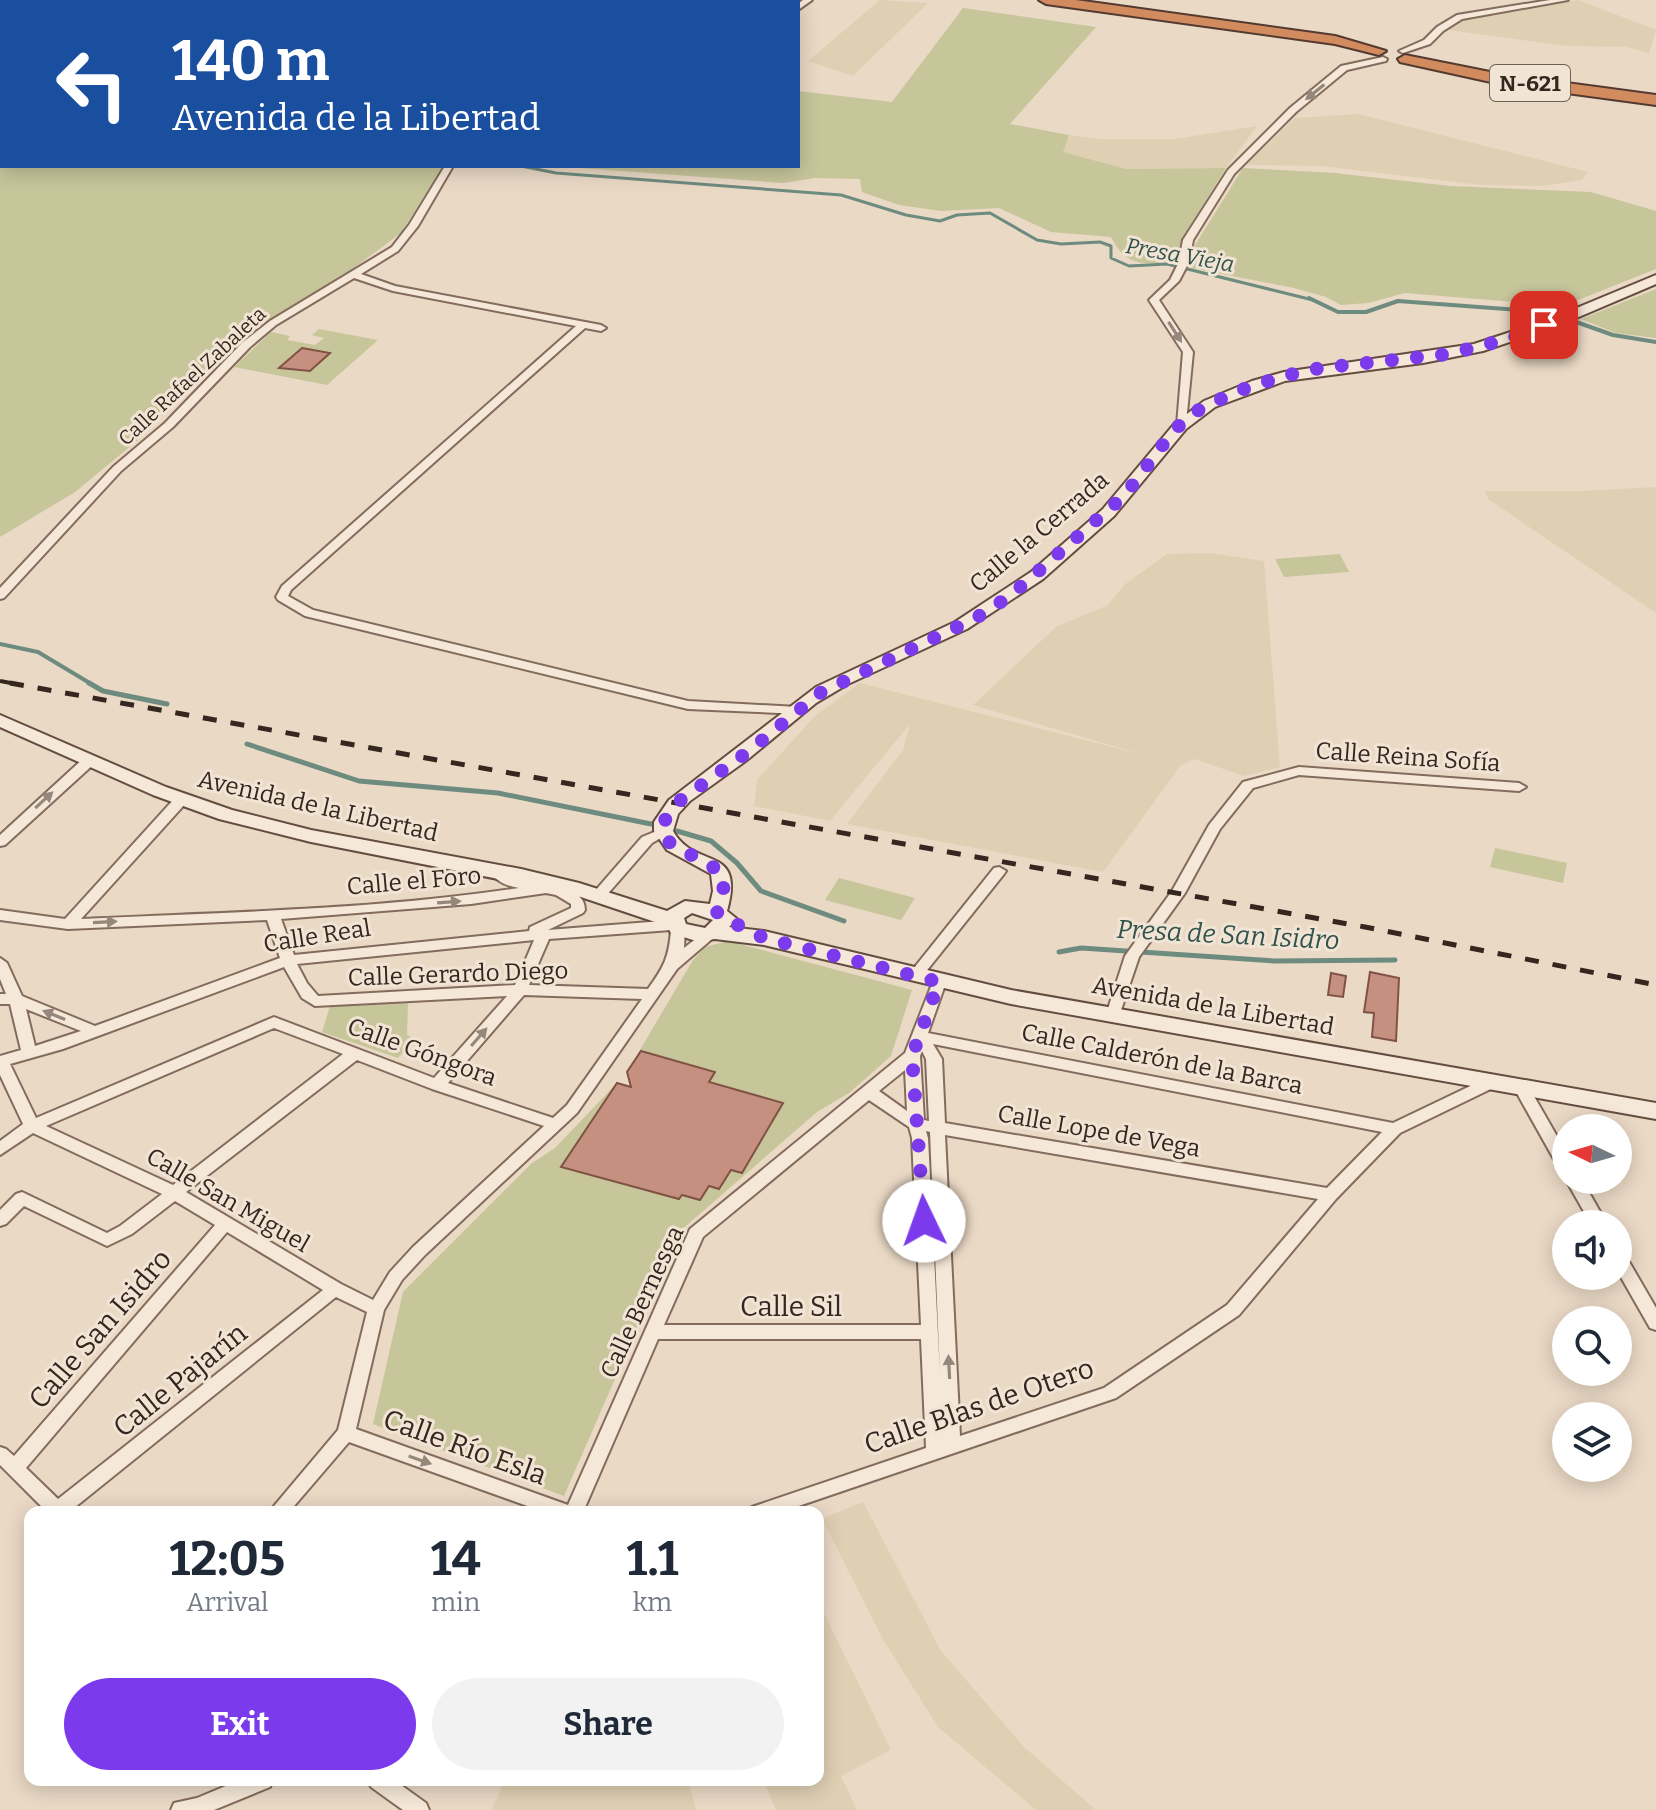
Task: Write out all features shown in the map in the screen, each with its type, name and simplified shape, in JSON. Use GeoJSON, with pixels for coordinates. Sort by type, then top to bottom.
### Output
{"type":"FeatureCollection","features":[{"type":"Feature","properties":{"kind":"highway","name":"N-621"},"geometry":{"type":"LineString","coordinates":[[1046,0],[1335,40],[1381,55],[1404,55],[1500,79],[1656,100]]}},
{"type":"Feature","properties":{"kind":"street"},"geometry":{"type":"LineString","coordinates":[[1404,55],[1460,17],[1564,0]]}},
{"type":"Feature","properties":{"kind":"street"},"geometry":{"type":"LineString","coordinates":[[1181,423],[1188,352],[1154,300],[1174,281],[1188,240],[1231,172],[1260,142],[1344,68],[1381,55]]}},
{"type":"Feature","properties":{"kind":"street","name":"Calle Rafael Zabaleta"},"geometry":{"type":"LineString","coordinates":[[0,595],[117,469],[169,425],[246,345],[273,323],[395,249],[413,226],[448,168]]}},
{"type":"Feature","properties":{"kind":"street"},"geometry":{"type":"LineString","coordinates":[[353,274],[393,288],[601,328]]}},
{"type":"Feature","properties":{"kind":"street","name":"Calle la Cerrada"},"geometry":{"type":"LineString","coordinates":[[607,896],[647,840],[664,832],[663,823],[678,802],[820,693],[966,623],[1010,596],[1125,495],[1181,423],[1235,392],[1284,376],[1333,366],[1449,354],[1512,338],[1656,279]]}},
{"type":"Feature","properties":{"kind":"street"},"geometry":{"type":"LineString","coordinates":[[583,325],[286,588],[282,597],[309,613],[688,705],[798,711]]}},
{"type":"Feature","properties":{"kind":"street","name":"Avenida de la Libertad"},"geometry":{"type":"LineString","coordinates":[[0,720],[180,801],[263,825],[497,872],[555,889],[607,896],[681,918],[699,935],[716,923],[939,982],[1656,1111]]}},
{"type":"Feature","properties":{"kind":"street"},"geometry":{"type":"LineString","coordinates":[[0,842],[90,760]]}},
{"type":"Feature","properties":{"kind":"street","name":"Calle Reina Sofía"},"geometry":{"type":"LineString","coordinates":[[1113,1015],[1135,952],[1178,893],[1214,828],[1248,785],[1299,771],[1519,787]]}},
{"type":"Feature","properties":{"kind":"street"},"geometry":{"type":"LineString","coordinates":[[68,924],[180,801]]}},
{"type":"Feature","properties":{"kind":"street"},"geometry":{"type":"LineString","coordinates":[[664,832],[670,843],[712,865],[724,879]]}},
{"type":"Feature","properties":{"kind":"street"},"geometry":{"type":"LineString","coordinates":[[915,976],[999,871]]}},
{"type":"Feature","properties":{"kind":"street"},"geometry":{"type":"LineString","coordinates":[[672,966],[681,918],[710,896],[724,879]]}},
{"type":"Feature","properties":{"kind":"street"},"geometry":{"type":"LineString","coordinates":[[283,1506],[346,1433],[376,1309],[396,1276],[572,1109],[672,966],[716,923],[724,879]]}},
{"type":"Feature","properties":{"kind":"street","name":"Calle el Foro"},"geometry":{"type":"LineString","coordinates":[[0,915],[68,924],[273,915],[471,900],[555,889]]}},
{"type":"Feature","properties":{"kind":"street","name":"Calle Real"},"geometry":{"type":"LineString","coordinates":[[512,937],[550,926],[578,910],[574,897],[555,889]]}},
{"type":"Feature","properties":{"kind":"street"},"geometry":{"type":"LineString","coordinates":[[273,915],[289,960]]}},
{"type":"Feature","properties":{"kind":"street","name":"Calle Real"},"geometry":{"type":"LineString","coordinates":[[30,1054],[289,960],[543,936],[681,918]]}},
{"type":"Feature","properties":{"kind":"street"},"geometry":{"type":"LineString","coordinates":[[437,1085],[520,990],[543,936]]}},
{"type":"Feature","properties":{"kind":"street","name":"Calle Gerardo Diego"},"geometry":{"type":"LineString","coordinates":[[289,960],[306,996],[315,1001],[520,990],[653,994]]}},
{"type":"Feature","properties":{"kind":"street"},"geometry":{"type":"LineString","coordinates":[[0,963],[8,999],[30,1054],[1,1061],[8,1095],[32,1126],[0,1149]]}},
{"type":"Feature","properties":{"kind":"street"},"geometry":{"type":"LineString","coordinates":[[939,982],[912,1056],[916,1124],[920,1138],[929,1332],[943,1448]]}},
{"type":"Feature","properties":{"kind":"street"},"geometry":{"type":"LineString","coordinates":[[8,999],[92,1030]]}},
{"type":"Feature","properties":{"kind":"street","name":"Calle Góngora"},"geometry":{"type":"LineString","coordinates":[[32,1126],[274,1022],[437,1085],[555,1124]]}},
{"type":"Feature","properties":{"kind":"street"},"geometry":{"type":"LineString","coordinates":[[921,1037],[934,1059],[943,1448]]}},
{"type":"Feature","properties":{"kind":"street","name":"Calle Calderón de la Barca"},"geometry":{"type":"LineString","coordinates":[[921,1037],[1394,1129]]}},
{"type":"Feature","properties":{"kind":"street"},"geometry":{"type":"LineString","coordinates":[[0,1220],[22,1198],[107,1240],[174,1193],[355,1053]]}},
{"type":"Feature","properties":{"kind":"street","name":"Calle Bernesga"},"geometry":{"type":"LineString","coordinates":[[577,1506],[696,1233],[912,1056]]}},
{"type":"Feature","properties":{"kind":"street","name":"Calle Blas de Otero"},"geometry":{"type":"LineString","coordinates":[[775,1506],[1110,1393],[1233,1310],[1330,1195],[1394,1129],[1492,1082]]}},
{"type":"Feature","properties":{"kind":"street"},"geometry":{"type":"LineString","coordinates":[[1522,1088],[1552,1141]]}},
{"type":"Feature","properties":{"kind":"street","name":"Calle Lope de Vega"},"geometry":{"type":"LineString","coordinates":[[869,1092],[916,1124],[1330,1195]]}},
{"type":"Feature","properties":{"kind":"street","name":"Calle San Miguel"},"geometry":{"type":"LineString","coordinates":[[32,1126],[174,1193],[335,1289],[376,1309]]}},
{"type":"Feature","properties":{"kind":"street","name":"Calle San Isidro"},"geometry":{"type":"LineString","coordinates":[[16,1467],[224,1225]]}},
{"type":"Feature","properties":{"kind":"street"},"geometry":{"type":"LineString","coordinates":[[1632,1277],[1651,1304],[1656,1323]]}},
{"type":"Feature","properties":{"kind":"street","name":"Calle Pajarín"},"geometry":{"type":"LineString","coordinates":[[64,1506],[335,1289]]}},
{"type":"Feature","properties":{"kind":"street","name":"Calle Sil"},"geometry":{"type":"LineString","coordinates":[[652,1332],[929,1332]]}},
{"type":"Feature","properties":{"kind":"street","name":"Calle Río Esla"},"geometry":{"type":"LineString","coordinates":[[346,1433],[549,1506]]}},
{"type":"Feature","properties":{"kind":"street"},"geometry":{"type":"LineString","coordinates":[[0,1454],[53,1506]]}},
{"type":"Feature","properties":{"kind":"street"},"geometry":{"type":"LineString","coordinates":[[181,1810],[198,1807],[249,1786]]}},
{"type":"Feature","properties":{"kind":"street"},"geometry":{"type":"LineString","coordinates":[[386,1786],[419,1810]]}},
{"type":"Feature","properties":{"kind":"shaded area"},"geometry":{"type":"Polygon","coordinates":[[[880,0],[928,3],[853,76],[808,61],[880,0]]]}},
{"type":"Feature","properties":{"kind":"shaded area"},"geometry":{"type":"Polygon","coordinates":[[[1578,0],[1656,30],[1649,53],[1627,47],[1567,46],[1447,30],[1462,20],[1578,0]]]}},
{"type":"Feature","properties":{"kind":"shaded area"},"geometry":{"type":"Polygon","coordinates":[[[963,8],[1096,27],[1010,124],[1069,135],[1063,152],[1126,169],[1226,168],[1184,235],[1176,262],[1154,263],[1130,259],[1111,237],[1051,232],[999,208],[941,211],[899,205],[862,192],[860,179],[815,178],[783,183],[580,168],[800,168],[800,91],[892,102],[963,8]]]}},
{"type":"Feature","properties":{"kind":"shaded area"},"geometry":{"type":"Polygon","coordinates":[[[1358,114],[1588,172],[1582,180],[1542,186],[1481,185],[1321,166],[1246,165],[1295,118],[1358,114]]]}},
{"type":"Feature","properties":{"kind":"shaded area"},"geometry":{"type":"Polygon","coordinates":[[[1257,126],[1226,168],[1126,169],[1062,152],[1069,135],[1098,139],[1175,139],[1257,126]]]}},
{"type":"Feature","properties":{"kind":"shaded area"},"geometry":{"type":"Polygon","coordinates":[[[0,168],[442,168],[401,233],[351,270],[251,331],[212,365],[138,440],[75,492],[0,537],[0,168]]]}},
{"type":"Feature","properties":{"kind":"shaded area"},"geometry":{"type":"Polygon","coordinates":[[[1243,168],[1335,173],[1450,186],[1591,192],[1656,211],[1656,269],[1563,306],[1405,293],[1368,303],[1341,305],[1326,297],[1294,288],[1191,268],[1192,250],[1243,168]]]}},
{"type":"Feature","properties":{"kind":"shaded area"},"geometry":{"type":"Polygon","coordinates":[[[1656,289],[1656,338],[1616,333],[1581,319],[1656,289]]]}},
{"type":"Feature","properties":{"kind":"shaded area"},"geometry":{"type":"Polygon","coordinates":[[[319,329],[378,340],[327,385],[234,367],[271,332],[290,336],[287,340],[315,345],[324,338],[312,335],[319,329]]]}},
{"type":"Feature","properties":{"kind":"shaded area"},"geometry":{"type":"Polygon","coordinates":[[[1656,487],[1656,613],[1488,499],[1485,491],[1582,491],[1656,487]]]}},
{"type":"Feature","properties":{"kind":"shaded area"},"geometry":{"type":"Polygon","coordinates":[[[1210,553],[1264,561],[1280,767],[1244,776],[1194,759],[1181,765],[1103,872],[847,824],[903,750],[910,724],[830,821],[754,806],[757,780],[815,716],[860,683],[1144,755],[973,705],[1056,627],[1108,605],[1124,585],[1167,554],[1210,553]]]}},
{"type":"Feature","properties":{"kind":"shaded area"},"geometry":{"type":"Polygon","coordinates":[[[1340,554],[1349,572],[1284,577],[1275,559],[1340,554]]]}},
{"type":"Feature","properties":{"kind":"shaded area"},"geometry":{"type":"Polygon","coordinates":[[[1495,848],[1567,863],[1563,883],[1490,867],[1495,848]]]}},
{"type":"Feature","properties":{"kind":"shaded area"},"geometry":{"type":"Polygon","coordinates":[[[839,878],[915,898],[901,920],[825,900],[839,878]]]}},
{"type":"Feature","properties":{"kind":"shaded area"},"geometry":{"type":"Polygon","coordinates":[[[728,941],[912,990],[891,1056],[849,1093],[817,1112],[679,1232],[564,1496],[373,1424],[403,1292],[532,1163],[555,1148],[617,1083],[631,1087],[627,1072],[693,960],[705,947],[728,941]]]}},
{"type":"Feature","properties":{"kind":"shaded area"},"geometry":{"type":"Polygon","coordinates":[[[408,1002],[407,1035],[415,1039],[398,1058],[322,1032],[330,1006],[408,1002]]]}},
{"type":"Feature","properties":{"kind":"shaded area"},"geometry":{"type":"Polygon","coordinates":[[[863,1502],[941,1651],[1024,1747],[1096,1810],[1036,1810],[938,1727],[884,1641],[824,1518],[863,1502]]]}},
{"type":"Feature","properties":{"kind":"shaded area"},"geometry":{"type":"Polygon","coordinates":[[[824,1613],[891,1750],[841,1776],[857,1810],[776,1810],[766,1786],[824,1786],[824,1613]]]}},
{"type":"Feature","properties":{"kind":"shaded area"},"geometry":{"type":"Polygon","coordinates":[[[502,1786],[690,1786],[696,1810],[492,1810],[502,1786]]]}},
{"type":"Feature","properties":{"kind":"building"},"geometry":{"type":"Polygon","coordinates":[[[302,348],[330,353],[310,371],[279,368],[302,348]]]}},
{"type":"Feature","properties":{"kind":"building"},"geometry":{"type":"Polygon","coordinates":[[[1370,972],[1399,978],[1396,1041],[1372,1037],[1374,1013],[1364,1012],[1370,972]]]}},
{"type":"Feature","properties":{"kind":"building"},"geometry":{"type":"Polygon","coordinates":[[[1331,973],[1346,976],[1343,997],[1328,995],[1331,973]]]}},
{"type":"Feature","properties":{"kind":"building"},"geometry":{"type":"Polygon","coordinates":[[[641,1051],[715,1072],[709,1082],[783,1103],[742,1173],[731,1170],[719,1189],[709,1186],[700,1200],[682,1195],[679,1199],[561,1167],[617,1083],[631,1087],[627,1072],[641,1051]]]}},
{"type":"Feature","properties":{"kind":"waterway","name":"Presa Vieja"},"geometry":{"type":"LineString","coordinates":[[531,168],[556,173],[841,195],[906,215],[940,221],[957,215],[990,213],[1037,240],[1061,244],[1100,242],[1111,246],[1111,258],[1129,266],[1167,264],[1313,300]]}},
{"type":"Feature","properties":{"kind":"waterway","name":"Presa Vieja"},"geometry":{"type":"LineString","coordinates":[[1309,298],[1338,312],[1366,312],[1398,301],[1548,312],[1613,335],[1656,342]]}},
{"type":"Feature","properties":{"kind":"waterway","name":"Presa de San Isidro"},"geometry":{"type":"LineString","coordinates":[[0,644],[38,652],[93,685]]}},
{"type":"Feature","properties":{"kind":"waterway","name":"Presa de San Isidro"},"geometry":{"type":"LineString","coordinates":[[89,683],[103,691],[167,704]]}},
{"type":"Feature","properties":{"kind":"waterway","name":"Presa de San Isidro"},"geometry":{"type":"LineString","coordinates":[[247,744],[359,781],[498,793],[651,824]]}},
{"type":"Feature","properties":{"kind":"waterway","name":"Presa de San Isidro"},"geometry":{"type":"LineString","coordinates":[[677,831],[711,841],[737,863],[761,891],[844,921]]}},
{"type":"Feature","properties":{"kind":"waterway","name":"Presa de San Isidro"},"geometry":{"type":"LineString","coordinates":[[1059,952],[1081,948],[1274,961],[1395,960]]}},
{"type":"Feature","properties":{"kind":"railway"},"geometry":{"type":"LineString","coordinates":[[0,681],[19,685]]}},
{"type":"Feature","properties":{"kind":"railway"},"geometry":{"type":"LineString","coordinates":[[10,683],[19,685]]}},
{"type":"Feature","properties":{"kind":"railway"},"geometry":{"type":"LineString","coordinates":[[19,685],[1365,927],[1656,985]]}},
{"type":"Feature","properties":{"kind":"route"},"geometry":{"type":"LineString","coordinates":[[924,1221],[912,1056],[939,982],[764,938],[720,916],[717,913],[724,879],[720,871],[670,843],[664,835],[663,823],[678,802],[749,751],[820,693],[880,661],[976,618],[1010,596],[1125,495],[1181,423],[1218,399],[1284,376],[1320,368],[1449,354],[1512,338],[1544,325]]}}]}
